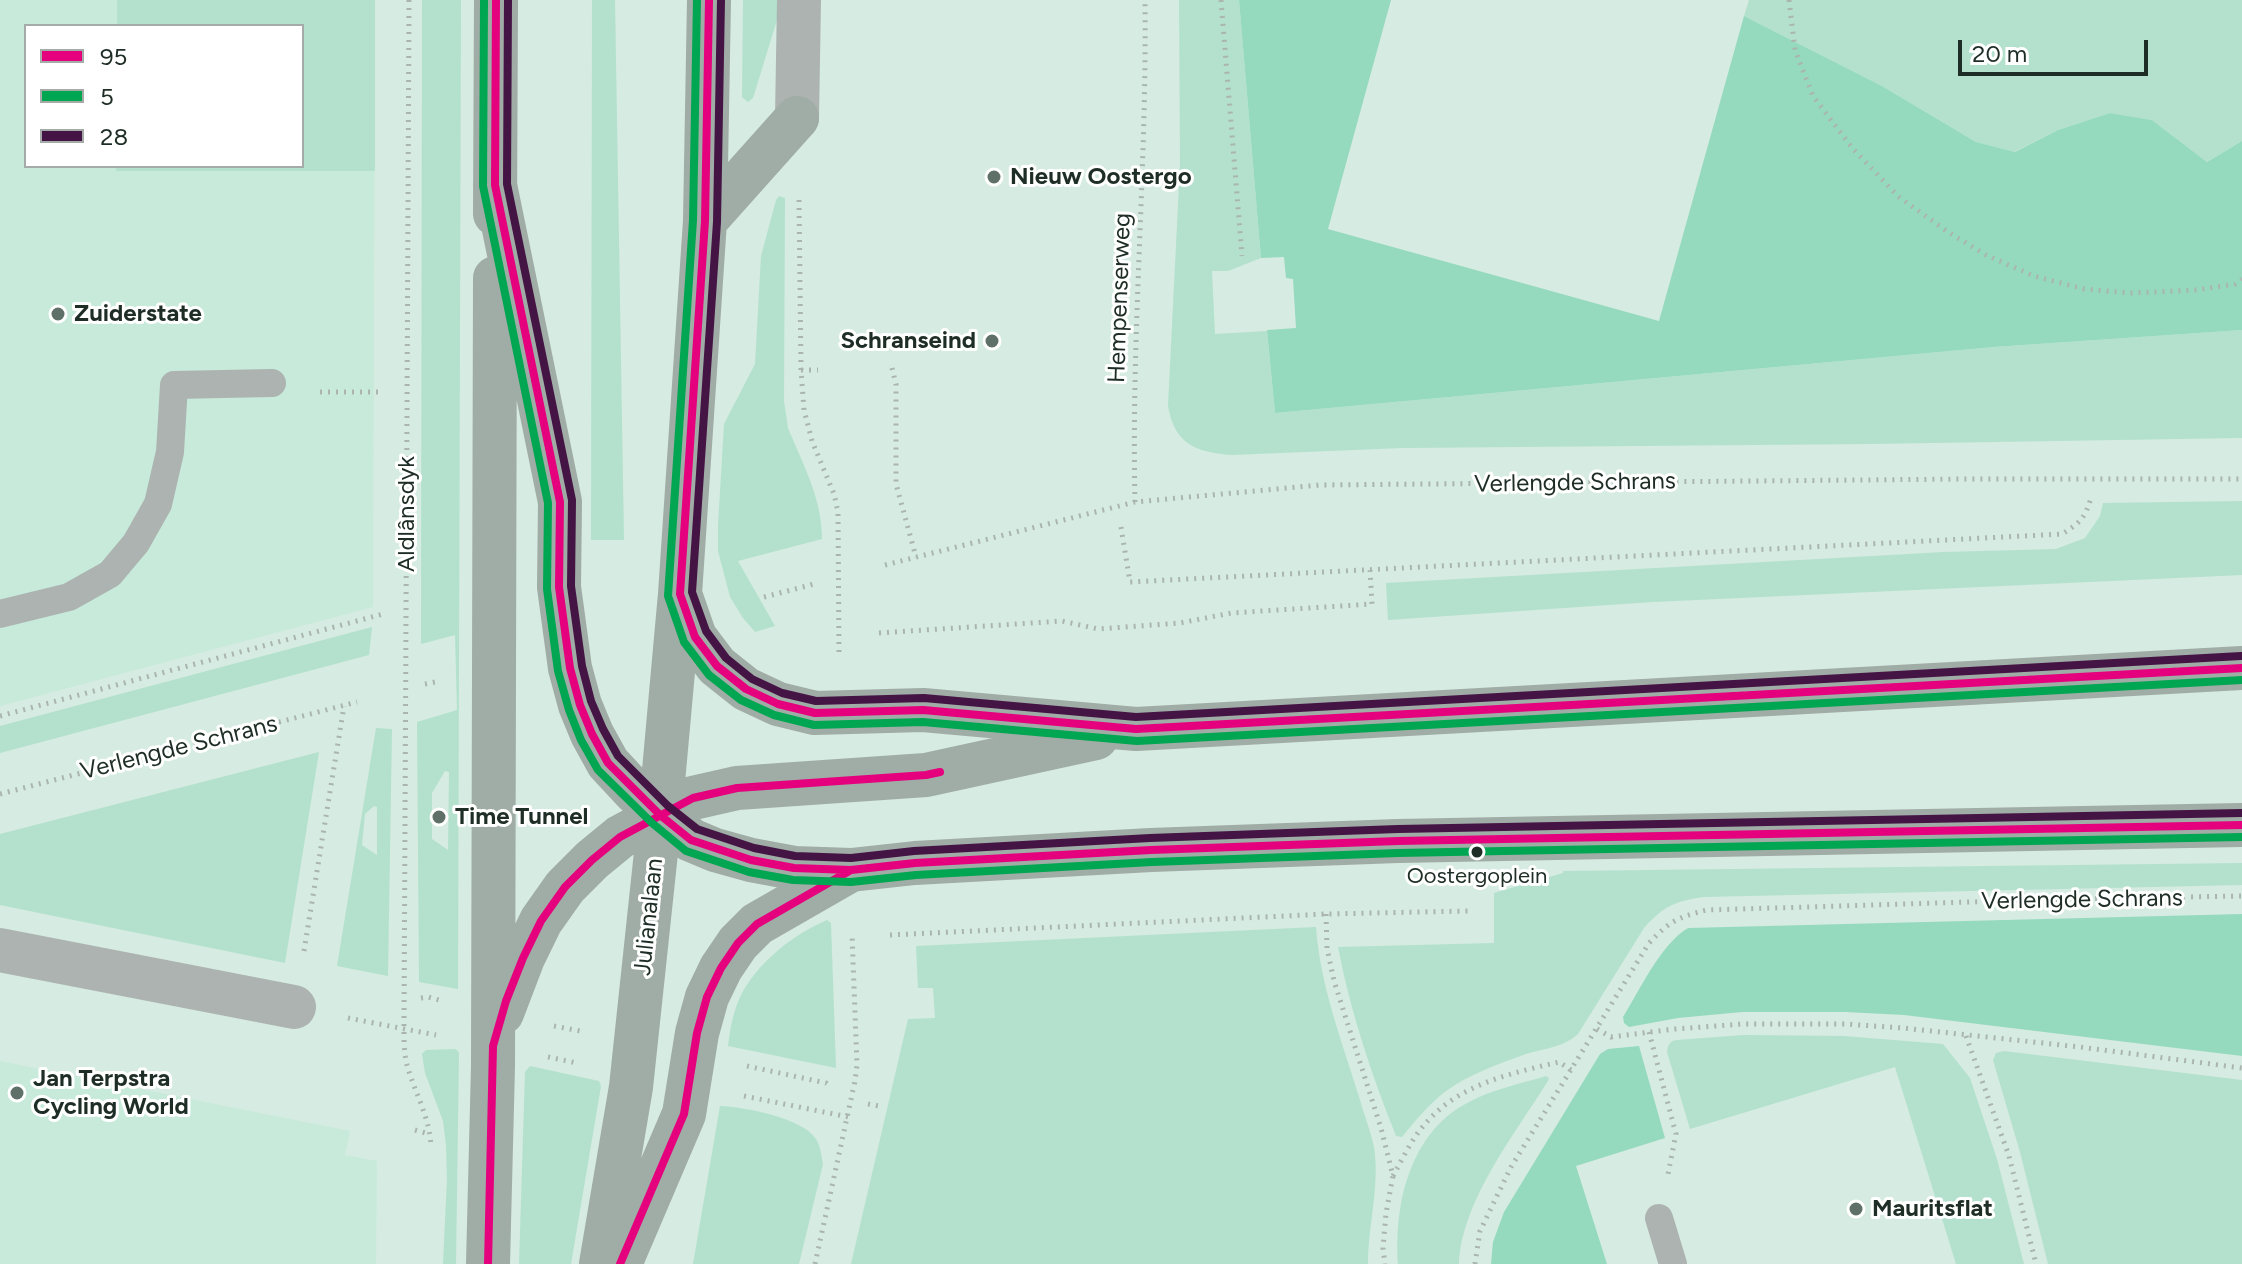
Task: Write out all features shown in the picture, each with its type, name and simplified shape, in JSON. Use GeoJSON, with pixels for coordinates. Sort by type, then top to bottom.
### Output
{"type":"FeatureCollection","features":[{"type":"Feature","properties":{"kind":"main road"},"geometry":{"type":"LineString","coordinates":[[496,0],[495,185],[560,502],[559,587],[570,668],[580,705],[608,763],[660,815],[691,840],[751,860],[794,868],[851,870],[915,863],[1151,850],[1398,841],[2242,825]]}},
{"type":"Feature","properties":{"kind":"main road"},"geometry":{"type":"LineString","coordinates":[[660,815],[680,594],[705,221],[709,0]]}},
{"type":"Feature","properties":{"kind":"main road"},"geometry":{"type":"LineString","coordinates":[[705,221],[797,118]]}},
{"type":"Feature","properties":{"kind":"main road","name":"Julianalaan"},"geometry":{"type":"LineString","coordinates":[[488,1264],[493,1046],[495,185]]}},
{"type":"Feature","properties":{"kind":"main road"},"geometry":{"type":"LineString","coordinates":[[680,594],[695,637],[717,666],[746,689],[778,704],[815,713],[923,710],[1136,729],[2242,668]]}},
{"type":"Feature","properties":{"kind":"main road"},"geometry":{"type":"LineString","coordinates":[[660,815],[693,798],[737,788],[926,775],[1136,729]]}},
{"type":"Feature","properties":{"kind":"main road","name":"Julianalaan"},"geometry":{"type":"LineString","coordinates":[[493,1046],[523,958],[541,921],[565,887],[620,837],[660,815]]}},
{"type":"Feature","properties":{"kind":"main road","name":"Julianalaan"},"geometry":{"type":"LineString","coordinates":[[601,1264],[631,1087],[660,815]]}},
{"type":"Feature","properties":{"kind":"main road"},"geometry":{"type":"LineString","coordinates":[[620,1264],[684,1114],[697,1033],[707,997],[721,968],[738,943],[757,924],[851,870]]}},
{"type":"Feature","properties":{"kind":"street"},"geometry":{"type":"LineString","coordinates":[[797,118],[799,0]]}},
{"type":"Feature","properties":{"kind":"street"},"geometry":{"type":"LineString","coordinates":[[0,950],[294,1007]]}},
{"type":"Feature","properties":{"kind":"lane"},"geometry":{"type":"LineString","coordinates":[[0,614],[69,597],[110,574],[136,543],[158,504],[170,452],[174,385],[272,383]]}},
{"type":"Feature","properties":{"kind":"lane"},"geometry":{"type":"LineString","coordinates":[[1659,1218],[1673,1264]]}},
{"type":"Feature","properties":{"kind":"path","name":"Aldlânsdyk"},"geometry":{"type":"LineString","coordinates":[[409,0],[404,1028],[406,1061],[429,1134],[415,1130]]}},
{"type":"Feature","properties":{"kind":"path","name":"Hempenserweg"},"geometry":{"type":"LineString","coordinates":[[1135,502],[1133,421],[1144,142],[1145,0]]}},
{"type":"Feature","properties":{"kind":"path"},"geometry":{"type":"LineString","coordinates":[[1221,0],[1242,256]]}},
{"type":"Feature","properties":{"kind":"path"},"geometry":{"type":"LineString","coordinates":[[1789,0],[1795,50],[1813,96],[1853,149],[1899,197],[1948,232],[1986,255],[2034,276],[2084,289],[2130,293],[2197,290],[2235,284],[2242,279]]}},
{"type":"Feature","properties":{"kind":"path"},"geometry":{"type":"LineString","coordinates":[[797,118],[801,370],[818,370]]}},
{"type":"Feature","properties":{"kind":"path"},"geometry":{"type":"LineString","coordinates":[[892,368],[896,384],[896,484],[916,557]]}},
{"type":"Feature","properties":{"kind":"path"},"geometry":{"type":"LineString","coordinates":[[272,383],[298,392],[384,392]]}},
{"type":"Feature","properties":{"kind":"path","name":"Verlengde Schrans"},"geometry":{"type":"LineString","coordinates":[[885,565],[1135,502],[1320,485],[2242,479]]}},
{"type":"Feature","properties":{"kind":"path"},"geometry":{"type":"LineString","coordinates":[[1121,527],[1130,582],[2062,534],[2079,524],[2091,498]]}},
{"type":"Feature","properties":{"kind":"path"},"geometry":{"type":"LineString","coordinates":[[879,633],[1062,621],[1098,629],[1180,623],[1231,613],[1372,604],[1370,570]]}},
{"type":"Feature","properties":{"kind":"path"},"geometry":{"type":"LineString","coordinates":[[764,597],[818,583]]}},
{"type":"Feature","properties":{"kind":"path"},"geometry":{"type":"LineString","coordinates":[[0,716],[383,614]]}},
{"type":"Feature","properties":{"kind":"path","name":"Verlengde Schrans"},"geometry":{"type":"LineString","coordinates":[[0,794],[357,702]]}},
{"type":"Feature","properties":{"kind":"path"},"geometry":{"type":"LineString","coordinates":[[306,944],[344,706]]}},
{"type":"Feature","properties":{"kind":"path","name":"Verlengde Schrans"},"geometry":{"type":"LineString","coordinates":[[1475,1264],[1480,1231],[1511,1167],[1649,943],[1669,923],[1707,910],[2242,896]]}},
{"type":"Feature","properties":{"kind":"path"},"geometry":{"type":"LineString","coordinates":[[890,935],[1326,914],[1468,911]]}},
{"type":"Feature","properties":{"kind":"path"},"geometry":{"type":"LineString","coordinates":[[1326,914],[1327,948],[1334,981],[1381,1128],[1393,1176]]}},
{"type":"Feature","properties":{"kind":"path"},"geometry":{"type":"LineString","coordinates":[[1597,1029],[1611,1037],[1743,1024],[1845,1024],[2080,1047],[2242,1068]]}},
{"type":"Feature","properties":{"kind":"path"},"geometry":{"type":"LineString","coordinates":[[550,1025],[594,1034]]}},
{"type":"Feature","properties":{"kind":"path"},"geometry":{"type":"LineString","coordinates":[[1649,1032],[1676,1134],[1659,1218]]}},
{"type":"Feature","properties":{"kind":"path"},"geometry":{"type":"LineString","coordinates":[[1966,1035],[2009,1156],[2036,1264]]}},
{"type":"Feature","properties":{"kind":"path"},"geometry":{"type":"LineString","coordinates":[[547,1057],[591,1066]]}},
{"type":"Feature","properties":{"kind":"path"},"geometry":{"type":"LineString","coordinates":[[1385,1264],[1386,1213],[1393,1176],[1424,1124],[1443,1106],[1504,1075],[1559,1062],[1571,1070]]}},
{"type":"Feature","properties":{"kind":"path"},"geometry":{"type":"LineString","coordinates":[[739,1064],[826,1083],[831,1087]]}},
{"type":"Feature","properties":{"kind":"path"},"geometry":{"type":"LineString","coordinates":[[868,1104],[879,1106]]}},
{"type":"Feature","properties":{"kind":"path"},"geometry":{"type":"LineString","coordinates":[[815,1264],[849,1117]]}},
{"type":"Feature","properties":{"kind":"shaded area"},"geometry":{"type":"Polygon","coordinates":[[[0,0],[375,0],[373,607],[0,706],[0,0]]]}},
{"type":"Feature","properties":{"kind":"shaded area"},"geometry":{"type":"Polygon","coordinates":[[[117,0],[375,0],[375,171],[116,171],[116,168],[304,168],[304,24],[117,24],[117,0]]]}},
{"type":"Feature","properties":{"kind":"shaded area"},"geometry":{"type":"Polygon","coordinates":[[[422,0],[461,0],[458,989],[419,982],[417,722],[457,710],[455,635],[421,644],[422,0]],[[445,771],[432,793],[432,839],[448,850],[449,772],[445,771]]]}},
{"type":"Feature","properties":{"kind":"shaded area"},"geometry":{"type":"Polygon","coordinates":[[[592,0],[615,0],[624,540],[591,540],[592,0]]]}},
{"type":"Feature","properties":{"kind":"shaded area"},"geometry":{"type":"Polygon","coordinates":[[[743,0],[780,0],[781,7],[753,98],[748,102],[742,97],[743,0]]]}},
{"type":"Feature","properties":{"kind":"shaded area"},"geometry":{"type":"Polygon","coordinates":[[[1179,0],[1239,0],[1261,258],[1228,271],[1212,271],[1215,334],[1267,331],[1275,413],[1994,347],[2242,330],[2242,438],[1403,448],[1232,455],[1198,448],[1189,444],[1176,430],[1168,406],[1180,164],[1179,0]]]}},
{"type":"Feature","properties":{"kind":"shaded area"},"geometry":{"type":"Polygon","coordinates":[[[1749,0],[2242,0],[2242,141],[2207,162],[2152,120],[2110,113],[2058,130],[2014,152],[1976,142],[1882,86],[1744,16],[1749,0]]]}},
{"type":"Feature","properties":{"kind":"shaded area"},"geometry":{"type":"Polygon","coordinates":[[[779,196],[785,198],[784,401],[788,428],[819,510],[822,539],[738,561],[775,626],[755,632],[730,597],[718,551],[718,525],[724,424],[755,364],[761,256],[779,196]]]}},
{"type":"Feature","properties":{"kind":"shaded area"},"geometry":{"type":"Polygon","coordinates":[[[2242,501],[2242,575],[1653,602],[1388,620],[1386,583],[1944,552],[2056,549],[2085,538],[2100,516],[2103,503],[2242,501]]]}},
{"type":"Feature","properties":{"kind":"shaded area"},"geometry":{"type":"Polygon","coordinates":[[[372,627],[369,655],[0,753],[0,726],[372,627]]]}},
{"type":"Feature","properties":{"kind":"shaded area"},"geometry":{"type":"Polygon","coordinates":[[[376,728],[392,729],[388,976],[337,966],[376,728]],[[377,807],[365,814],[362,845],[377,855],[377,807]]]}},
{"type":"Feature","properties":{"kind":"shaded area"},"geometry":{"type":"Polygon","coordinates":[[[319,752],[285,963],[0,905],[0,834],[319,752]]]}},
{"type":"Feature","properties":{"kind":"shaded area"},"geometry":{"type":"Polygon","coordinates":[[[2242,863],[2242,885],[1704,897],[1685,900],[1658,914],[1644,928],[1578,1034],[1560,1045],[1505,1062],[1455,1085],[1428,1107],[1402,1137],[1396,1136],[1370,1067],[1338,947],[1494,943],[1494,893],[1563,871],[2242,863]]]}},
{"type":"Feature","properties":{"kind":"shaded area"},"geometry":{"type":"Polygon","coordinates":[[[827,920],[831,923],[836,1068],[728,1046],[740,997],[756,973],[789,942],[827,920]]]}},
{"type":"Feature","properties":{"kind":"shaded area"},"geometry":{"type":"Polygon","coordinates":[[[1316,927],[1327,993],[1374,1147],[1376,1176],[1368,1264],[851,1264],[908,1019],[935,1018],[933,988],[918,988],[916,946],[1316,927]]]}},
{"type":"Feature","properties":{"kind":"shaded area"},"geometry":{"type":"Polygon","coordinates":[[[1743,1035],[1844,1036],[1943,1044],[1970,1078],[1997,1159],[2024,1264],[1956,1264],[1895,1067],[1690,1129],[1667,1052],[1668,1046],[1677,1040],[1743,1035]]]}},
{"type":"Feature","properties":{"kind":"shaded area"},"geometry":{"type":"Polygon","coordinates":[[[456,1049],[459,1053],[456,1264],[443,1264],[446,1145],[443,1121],[425,1073],[422,1054],[426,1050],[456,1049]]]}},
{"type":"Feature","properties":{"kind":"shaded area"},"geometry":{"type":"Polygon","coordinates":[[[2004,1051],[2242,1080],[2242,1264],[2048,1264],[1993,1060],[1996,1053],[2004,1051]]]}},
{"type":"Feature","properties":{"kind":"shaded area"},"geometry":{"type":"Polygon","coordinates":[[[0,1061],[350,1131],[345,1155],[377,1161],[376,1264],[0,1264],[0,1061]]]}},
{"type":"Feature","properties":{"kind":"shaded area"},"geometry":{"type":"Polygon","coordinates":[[[530,1066],[599,1081],[601,1086],[571,1264],[519,1264],[525,1072],[530,1066]]]}},
{"type":"Feature","properties":{"kind":"shaded area"},"geometry":{"type":"Polygon","coordinates":[[[1546,1076],[1548,1081],[1480,1192],[1462,1240],[1459,1264],[1398,1264],[1397,1241],[1403,1194],[1410,1171],[1432,1131],[1449,1115],[1478,1097],[1546,1076]]]}},
{"type":"Feature","properties":{"kind":"shaded area"},"geometry":{"type":"Polygon","coordinates":[[[720,1106],[757,1111],[786,1120],[799,1125],[818,1142],[823,1164],[799,1264],[693,1264],[720,1106]]]}},
{"type":"Feature","properties":{"kind":"green space"},"geometry":{"type":"Polygon","coordinates":[[[1239,0],[1391,0],[1328,229],[1659,321],[1744,16],[1882,86],[1976,142],[2015,152],[2058,130],[2110,113],[2152,120],[2207,162],[2242,141],[2242,330],[1994,347],[1275,413],[1267,330],[1296,328],[1293,279],[1286,278],[1284,257],[1261,258],[1239,0]]]}},
{"type":"Feature","properties":{"kind":"green space"},"geometry":{"type":"Polygon","coordinates":[[[2242,914],[2242,1056],[1904,1015],[1742,1012],[1678,1018],[1629,1027],[1624,1023],[1623,1017],[1668,945],[1688,928],[2242,914]]]}},
{"type":"Feature","properties":{"kind":"green space"},"geometry":{"type":"Polygon","coordinates":[[[1639,1046],[1665,1138],[1576,1166],[1607,1264],[1491,1264],[1493,1242],[1504,1212],[1600,1054],[1608,1049],[1639,1046]]]}},
{"type":"Feature","properties":{"kind":"transit line","name":"5"},"geometry":{"type":"LineString","coordinates":[[484,0],[483,186],[548,503],[547,589],[558,671],[581,740],[598,770],[652,823],[686,851],[749,872],[793,880],[851,882],[916,875],[1152,862],[1398,853],[2242,837]]}},
{"type":"Feature","properties":{"kind":"transit line","name":"95"},"geometry":{"type":"LineString","coordinates":[[496,0],[495,185],[560,502],[559,587],[570,668],[580,705],[608,763],[660,815],[691,840],[751,860],[794,868],[851,870],[915,863],[1151,850],[1398,841],[2242,825]]}},
{"type":"Feature","properties":{"kind":"transit line","name":"28"},"geometry":{"type":"LineString","coordinates":[[508,0],[507,184],[572,500],[571,586],[582,666],[591,701],[618,756],[668,806],[697,829],[754,848],[795,856],[851,858],[914,851],[1150,838],[1398,829],[2242,813]]}},
{"type":"Feature","properties":{"kind":"transit line","name":"5"},"geometry":{"type":"LineString","coordinates":[[697,0],[693,220],[668,596],[684,642],[709,675],[741,700],[774,715],[814,725],[923,722],[1137,741],[2242,680]]}},
{"type":"Feature","properties":{"kind":"transit line","name":"95"},"geometry":{"type":"LineString","coordinates":[[709,0],[705,221],[680,594],[695,637],[717,666],[746,689],[778,704],[815,713],[923,710],[1136,729],[2242,668]]}},
{"type":"Feature","properties":{"kind":"transit line","name":"28"},"geometry":{"type":"LineString","coordinates":[[721,0],[717,222],[692,592],[706,631],[726,658],[752,679],[782,693],[816,701],[924,698],[1136,717],[2241,656]]}},
{"type":"Feature","properties":{"kind":"transit line","name":"95"},"geometry":{"type":"LineString","coordinates":[[488,1264],[493,1046],[523,958],[541,921],[565,887],[620,837],[693,798],[737,788],[940,772]]}},
{"type":"Feature","properties":{"kind":"transit line","name":"95"},"geometry":{"type":"LineString","coordinates":[[620,1264],[684,1114],[697,1033],[707,997],[721,968],[738,943],[757,924],[851,870]]}},
{"type":"Feature","properties":{"kind":"place","name":"Nieuw Oostergo"},"geometry":{"type":"Point","coordinates":[994,177]}},
{"type":"Feature","properties":{"kind":"place","name":"Zuiderstate"},"geometry":{"type":"Point","coordinates":[58,314]}},
{"type":"Feature","properties":{"kind":"place","name":"Schranseind"},"geometry":{"type":"Point","coordinates":[992,341]}},
{"type":"Feature","properties":{"kind":"place","name":"Time Tunnel"},"geometry":{"type":"Point","coordinates":[439,817]}},
{"type":"Feature","properties":{"kind":"place","name":"Oostergoplein"},"geometry":{"type":"Point","coordinates":[1477,852]}},
{"type":"Feature","properties":{"kind":"place","name":"Jan Terpstra Cycling World"},"geometry":{"type":"Point","coordinates":[17,1093]}},
{"type":"Feature","properties":{"kind":"place","name":"Mauritsflat"},"geometry":{"type":"Point","coordinates":[1856,1209]}}]}
